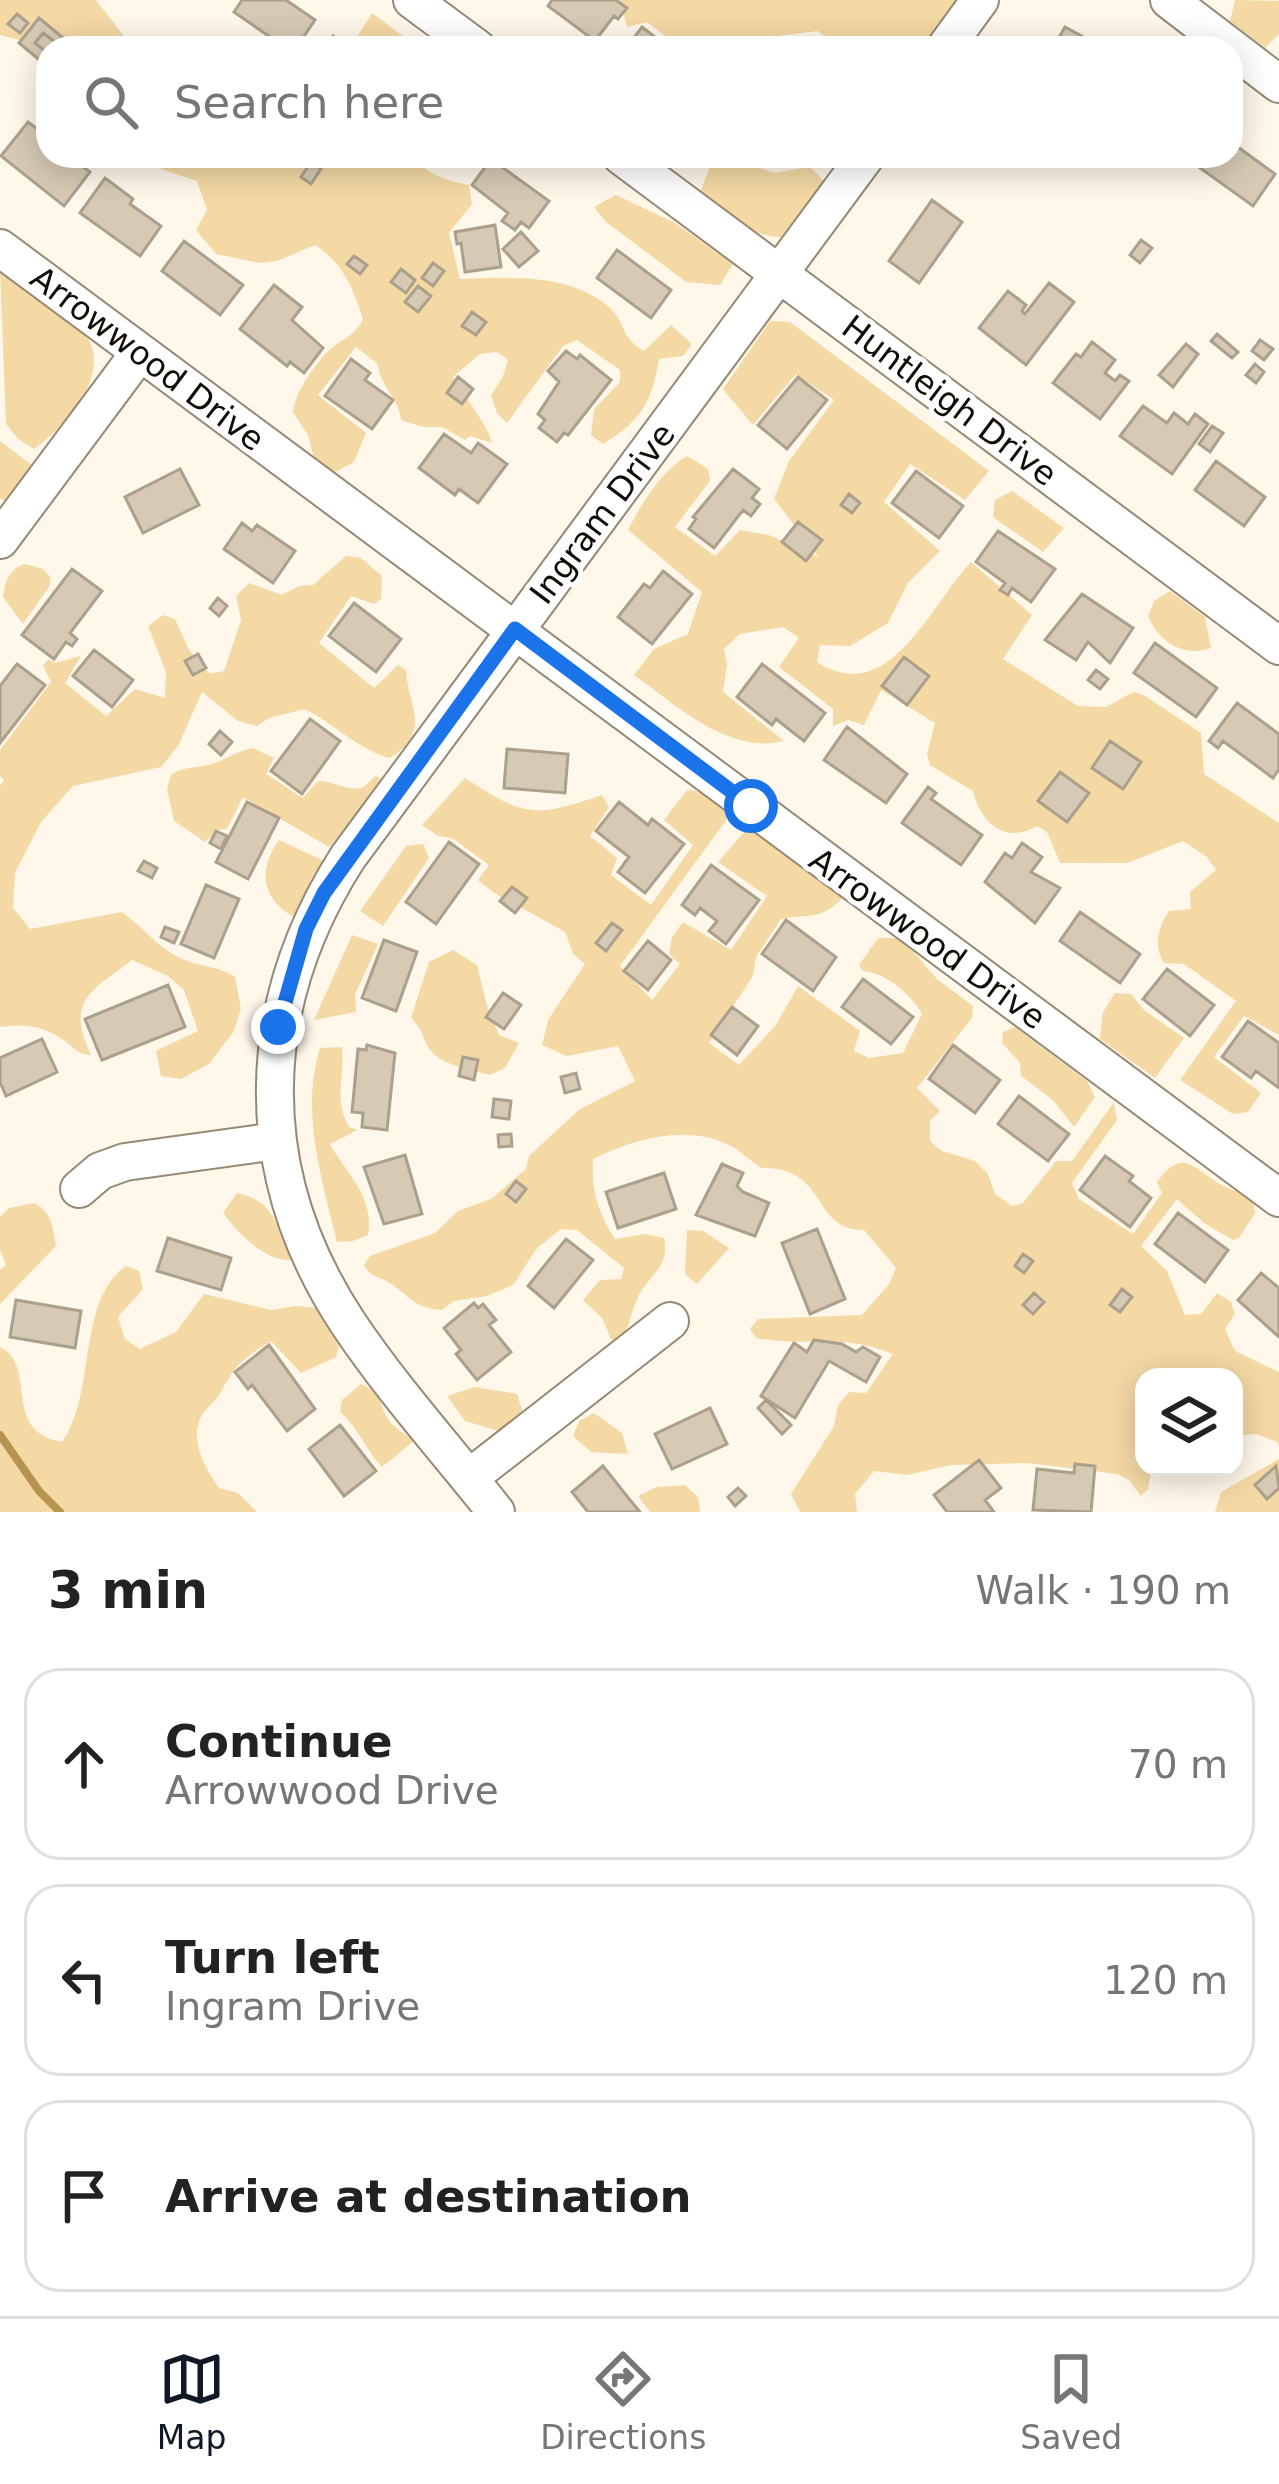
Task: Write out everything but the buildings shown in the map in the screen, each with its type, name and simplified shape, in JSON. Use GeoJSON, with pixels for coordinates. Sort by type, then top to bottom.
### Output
{"type":"FeatureCollection","features":[{"type":"Feature","properties":{"kind":"street"},"geometry":{"type":"LineString","coordinates":[[412,0],[461,36]]}},
{"type":"Feature","properties":{"kind":"street"},"geometry":{"type":"LineString","coordinates":[[954,36],[980,0]]}},
{"type":"Feature","properties":{"kind":"street"},"geometry":{"type":"LineString","coordinates":[[1168,0],[1216,36]]}},
{"type":"Feature","properties":{"kind":"street"},"geometry":{"type":"LineString","coordinates":[[1243,57],[1279,84]]}},
{"type":"Feature","properties":{"kind":"street","name":"Huntleigh Drive"},"geometry":{"type":"LineString","coordinates":[[637,168],[1279,646]]}},
{"type":"Feature","properties":{"kind":"street","name":"Ingram Drive"},"geometry":{"type":"LineString","coordinates":[[496,1512],[349,1325],[319,1273],[294,1215],[277,1142],[275,1042],[306,929],[348,857],[857,168]]}},
{"type":"Feature","properties":{"kind":"street","name":"Arrowwood Drive"},"geometry":{"type":"LineString","coordinates":[[0,248],[1279,1198]]}},
{"type":"Feature","properties":{"kind":"street"},"geometry":{"type":"LineString","coordinates":[[0,540],[140,352]]}},
{"type":"Feature","properties":{"kind":"street"},"geometry":{"type":"LineString","coordinates":[[79,1190],[100,1171],[125,1162],[277,1142]]}},
{"type":"Feature","properties":{"kind":"street"},"geometry":{"type":"LineString","coordinates":[[469,1478],[670,1321]]}},
{"type":"Feature","properties":{"kind":"shaded area"},"geometry":{"type":"Polygon","coordinates":[[[0,0],[96,0],[124,36],[50,35],[23,41],[0,35],[0,0]]]}},
{"type":"Feature","properties":{"kind":"shaded area"},"geometry":{"type":"Polygon","coordinates":[[[620,0],[956,0],[930,36],[824,36],[818,31],[776,36],[665,36],[647,22],[627,27],[620,0]]]}},
{"type":"Feature","properties":{"kind":"shaded area"},"geometry":{"type":"Polygon","coordinates":[[[1235,0],[1279,1],[1279,34],[1265,48],[1230,21],[1235,0]]]}},
{"type":"Feature","properties":{"kind":"shaded area"},"geometry":{"type":"Polygon","coordinates":[[[372,13],[403,36],[358,36],[372,13]]]}},
{"type":"Feature","properties":{"kind":"shaded area"},"geometry":{"type":"Polygon","coordinates":[[[424,168],[469,185],[472,204],[449,233],[460,279],[518,278],[576,288],[609,307],[644,351],[671,325],[692,344],[683,356],[659,359],[643,409],[603,444],[591,435],[594,409],[620,382],[620,370],[577,340],[563,346],[507,423],[491,396],[508,360],[497,352],[480,354],[453,377],[492,443],[470,436],[465,440],[442,427],[401,420],[378,364],[356,347],[318,395],[366,433],[354,462],[335,472],[314,458],[308,435],[293,412],[316,365],[363,319],[346,277],[315,245],[260,263],[216,254],[196,230],[207,210],[197,181],[161,169],[424,168]]]}},
{"type":"Feature","properties":{"kind":"shaded area"},"geometry":{"type":"Polygon","coordinates":[[[710,168],[759,168],[774,173],[811,168],[826,183],[785,238],[750,230],[700,192],[710,168]]]}},
{"type":"Feature","properties":{"kind":"shaded area"},"geometry":{"type":"Polygon","coordinates":[[[616,195],[675,223],[733,264],[720,285],[686,282],[606,222],[594,207],[616,195]]]}},
{"type":"Feature","properties":{"kind":"shaded area"},"geometry":{"type":"Polygon","coordinates":[[[0,270],[65,315],[92,347],[94,364],[83,397],[60,427],[34,449],[6,424],[0,270]]]}},
{"type":"Feature","properties":{"kind":"shaded area"},"geometry":{"type":"Polygon","coordinates":[[[770,321],[790,322],[989,471],[965,500],[910,464],[884,502],[940,551],[908,583],[888,623],[850,646],[820,645],[817,662],[843,673],[866,672],[887,662],[906,646],[971,562],[1032,615],[1003,659],[1078,706],[1106,707],[1134,692],[1145,696],[1201,733],[1204,774],[1279,823],[1279,1035],[1244,1016],[1214,1057],[1261,1093],[1248,1112],[1233,1114],[1180,1080],[1236,1001],[1184,964],[1164,963],[1158,944],[1169,911],[1191,909],[1190,892],[1216,870],[1207,857],[1183,841],[1127,863],[1060,863],[1047,832],[1037,826],[1015,833],[996,828],[982,813],[973,791],[930,765],[927,754],[935,723],[881,690],[864,725],[848,720],[833,726],[833,709],[779,667],[799,638],[783,627],[740,634],[724,649],[723,692],[784,741],[743,741],[723,734],[634,675],[654,649],[688,634],[702,592],[628,530],[661,479],[687,456],[708,469],[710,481],[675,527],[715,556],[740,530],[769,535],[819,557],[774,499],[789,461],[834,400],[796,374],[753,425],[723,389],[770,321]]]}},
{"type":"Feature","properties":{"kind":"shaded area"},"geometry":{"type":"Polygon","coordinates":[[[0,441],[33,466],[8,503],[0,498],[0,441]]]}},
{"type":"Feature","properties":{"kind":"shaded area"},"geometry":{"type":"Polygon","coordinates":[[[1012,491],[1064,528],[1043,552],[993,517],[995,500],[1012,491]]]}},
{"type":"Feature","properties":{"kind":"shaded area"},"geometry":{"type":"Polygon","coordinates":[[[346,556],[361,558],[382,576],[381,599],[374,604],[351,596],[319,643],[374,688],[398,665],[406,670],[415,718],[411,738],[403,748],[390,758],[379,754],[305,709],[257,726],[238,721],[202,692],[178,746],[161,767],[73,786],[41,822],[15,873],[13,908],[30,929],[122,912],[178,957],[235,977],[241,1009],[234,1031],[209,1064],[181,1079],[161,1076],[156,1051],[198,1031],[184,990],[168,976],[132,960],[95,989],[82,1009],[91,1055],[42,1029],[0,1027],[0,786],[4,780],[0,750],[51,682],[43,666],[48,659],[55,663],[81,656],[65,683],[106,716],[135,689],[165,698],[166,672],[148,626],[163,615],[175,619],[189,650],[210,674],[224,671],[241,620],[236,596],[249,583],[282,595],[313,585],[346,556]]]}},
{"type":"Feature","properties":{"kind":"shaded area"},"geometry":{"type":"Polygon","coordinates":[[[25,564],[43,569],[51,578],[23,624],[3,597],[9,577],[25,564]]]}},
{"type":"Feature","properties":{"kind":"shaded area"},"geometry":{"type":"Polygon","coordinates":[[[1170,591],[1205,617],[1211,648],[1191,651],[1174,646],[1153,625],[1148,616],[1154,601],[1170,591]]]}},
{"type":"Feature","properties":{"kind":"shaded area"},"geometry":{"type":"Polygon","coordinates":[[[253,748],[274,758],[266,774],[303,798],[318,781],[353,788],[363,787],[376,776],[386,781],[329,847],[243,797],[227,829],[218,830],[205,842],[174,821],[167,789],[171,775],[253,748]]]}},
{"type":"Feature","properties":{"kind":"shaded area"},"geometry":{"type":"Polygon","coordinates":[[[465,778],[530,810],[561,808],[602,795],[609,807],[590,836],[617,858],[611,875],[651,905],[693,845],[664,820],[687,790],[714,793],[732,812],[620,966],[652,1000],[680,964],[669,954],[672,937],[683,922],[731,950],[767,896],[718,862],[752,823],[846,894],[824,912],[781,919],[756,957],[753,976],[709,1043],[739,1065],[776,1025],[798,986],[860,1031],[854,1051],[869,1058],[903,1053],[922,1014],[897,986],[859,965],[878,938],[896,938],[973,1006],[972,1018],[917,1088],[940,1111],[930,1121],[930,1141],[942,1151],[975,1161],[988,1174],[995,1194],[1012,1206],[1023,1203],[1056,1161],[1072,1161],[1114,1102],[1117,1120],[1072,1183],[1079,1199],[1133,1234],[1162,1193],[1157,1182],[1173,1166],[1186,1163],[1253,1199],[1255,1213],[1239,1238],[1233,1240],[1204,1223],[1177,1199],[1141,1246],[1167,1271],[1185,1315],[1201,1314],[1217,1293],[1231,1302],[1235,1314],[1225,1329],[1235,1351],[1279,1372],[1279,1447],[1256,1434],[1243,1435],[1243,1368],[1135,1368],[1135,1476],[1150,1476],[1141,1496],[1129,1480],[1117,1474],[1028,1463],[951,1465],[907,1475],[874,1471],[855,1494],[857,1512],[800,1512],[791,1494],[834,1426],[838,1405],[849,1392],[866,1393],[893,1354],[840,1342],[756,1338],[750,1329],[758,1319],[862,1315],[889,1284],[896,1268],[864,1230],[835,1221],[799,1177],[762,1168],[714,1139],[661,1136],[593,1159],[597,1201],[615,1239],[645,1234],[664,1238],[661,1264],[638,1297],[619,1341],[611,1339],[602,1318],[583,1300],[600,1280],[621,1279],[624,1268],[577,1230],[561,1229],[537,1248],[513,1285],[487,1296],[454,1301],[442,1310],[417,1304],[372,1274],[364,1265],[370,1256],[435,1233],[458,1211],[491,1199],[526,1169],[529,1156],[580,1109],[635,1081],[618,1046],[567,1056],[542,1045],[548,1020],[585,964],[573,954],[565,932],[478,880],[489,865],[452,838],[438,836],[422,825],[465,778]]]}},
{"type":"Feature","properties":{"kind":"shaded area"},"geometry":{"type":"Polygon","coordinates":[[[279,840],[326,862],[295,918],[275,902],[266,884],[268,863],[279,840]]]}},
{"type":"Feature","properties":{"kind":"shaded area"},"geometry":{"type":"Polygon","coordinates":[[[423,844],[429,858],[383,926],[360,911],[406,846],[423,844]]]}},
{"type":"Feature","properties":{"kind":"shaded area"},"geometry":{"type":"Polygon","coordinates":[[[352,935],[378,944],[355,995],[356,1012],[314,1020],[352,935]]]}},
{"type":"Feature","properties":{"kind":"shaded area"},"geometry":{"type":"Polygon","coordinates":[[[453,950],[477,965],[499,1035],[519,1043],[505,1068],[490,1075],[437,1057],[411,1018],[429,962],[453,950]]]}},
{"type":"Feature","properties":{"kind":"shaded area"},"geometry":{"type":"Polygon","coordinates":[[[1115,993],[1131,994],[1144,1010],[1184,1038],[1155,1078],[1100,1039],[1103,1012],[1115,993]]]}},
{"type":"Feature","properties":{"kind":"shaded area"},"geometry":{"type":"Polygon","coordinates":[[[1015,1027],[1087,1081],[1095,1097],[1074,1127],[1053,1100],[1021,1076],[1020,1063],[1002,1043],[1003,1032],[1015,1027]]]}},
{"type":"Feature","properties":{"kind":"shaded area"},"geometry":{"type":"Polygon","coordinates":[[[342,1047],[342,1107],[349,1127],[357,1130],[330,1144],[358,1186],[369,1221],[368,1235],[337,1242],[315,1145],[312,1096],[320,1048],[342,1047]]]}},
{"type":"Feature","properties":{"kind":"shaded area"},"geometry":{"type":"Polygon","coordinates":[[[237,1193],[268,1210],[292,1260],[263,1252],[229,1221],[223,1213],[237,1193]]]}},
{"type":"Feature","properties":{"kind":"shaded area"},"geometry":{"type":"Polygon","coordinates":[[[34,1203],[48,1216],[56,1246],[0,1304],[0,1270],[6,1265],[0,1249],[0,1217],[9,1208],[34,1203]]]}},
{"type":"Feature","properties":{"kind":"shaded area"},"geometry":{"type":"Polygon","coordinates":[[[687,1230],[703,1231],[729,1248],[697,1284],[685,1274],[687,1230]]]}},
{"type":"Feature","properties":{"kind":"shaded area"},"geometry":{"type":"Polygon","coordinates":[[[126,1266],[139,1271],[143,1289],[118,1317],[125,1339],[140,1349],[176,1332],[204,1294],[271,1310],[318,1308],[342,1337],[336,1357],[301,1373],[271,1341],[240,1363],[201,1417],[198,1445],[209,1472],[219,1488],[238,1493],[257,1512],[0,1512],[0,1347],[17,1368],[32,1425],[43,1436],[62,1442],[80,1399],[100,1301],[126,1266]]]}},
{"type":"Feature","properties":{"kind":"shaded area"},"geometry":{"type":"Polygon","coordinates":[[[361,1384],[377,1396],[390,1422],[414,1441],[382,1467],[340,1412],[342,1400],[361,1384]]]}},
{"type":"Feature","properties":{"kind":"shaded area"},"geometry":{"type":"Polygon","coordinates":[[[474,1387],[517,1394],[523,1413],[502,1432],[465,1421],[447,1396],[474,1387]]]}},
{"type":"Feature","properties":{"kind":"shaded area"},"geometry":{"type":"Polygon","coordinates":[[[594,1413],[622,1433],[628,1454],[591,1452],[573,1436],[579,1421],[594,1413]]]}},
{"type":"Feature","properties":{"kind":"shaded area"},"geometry":{"type":"Polygon","coordinates":[[[1279,1459],[1279,1512],[1215,1512],[1221,1492],[1279,1459]]]}},
{"type":"Feature","properties":{"kind":"shaded area"},"geometry":{"type":"Polygon","coordinates":[[[685,1485],[698,1497],[700,1512],[650,1512],[638,1496],[657,1487],[685,1485]]]}},
{"type":"Feature","properties":{"kind":"waterway"},"geometry":{"type":"LineString","coordinates":[[0,1435],[39,1491],[60,1512]]}},
{"type":"Feature","properties":{"kind":"route"},"geometry":{"type":"LineString","coordinates":[[278,1027],[306,929],[324,893],[515,629],[751,806]]}}]}
